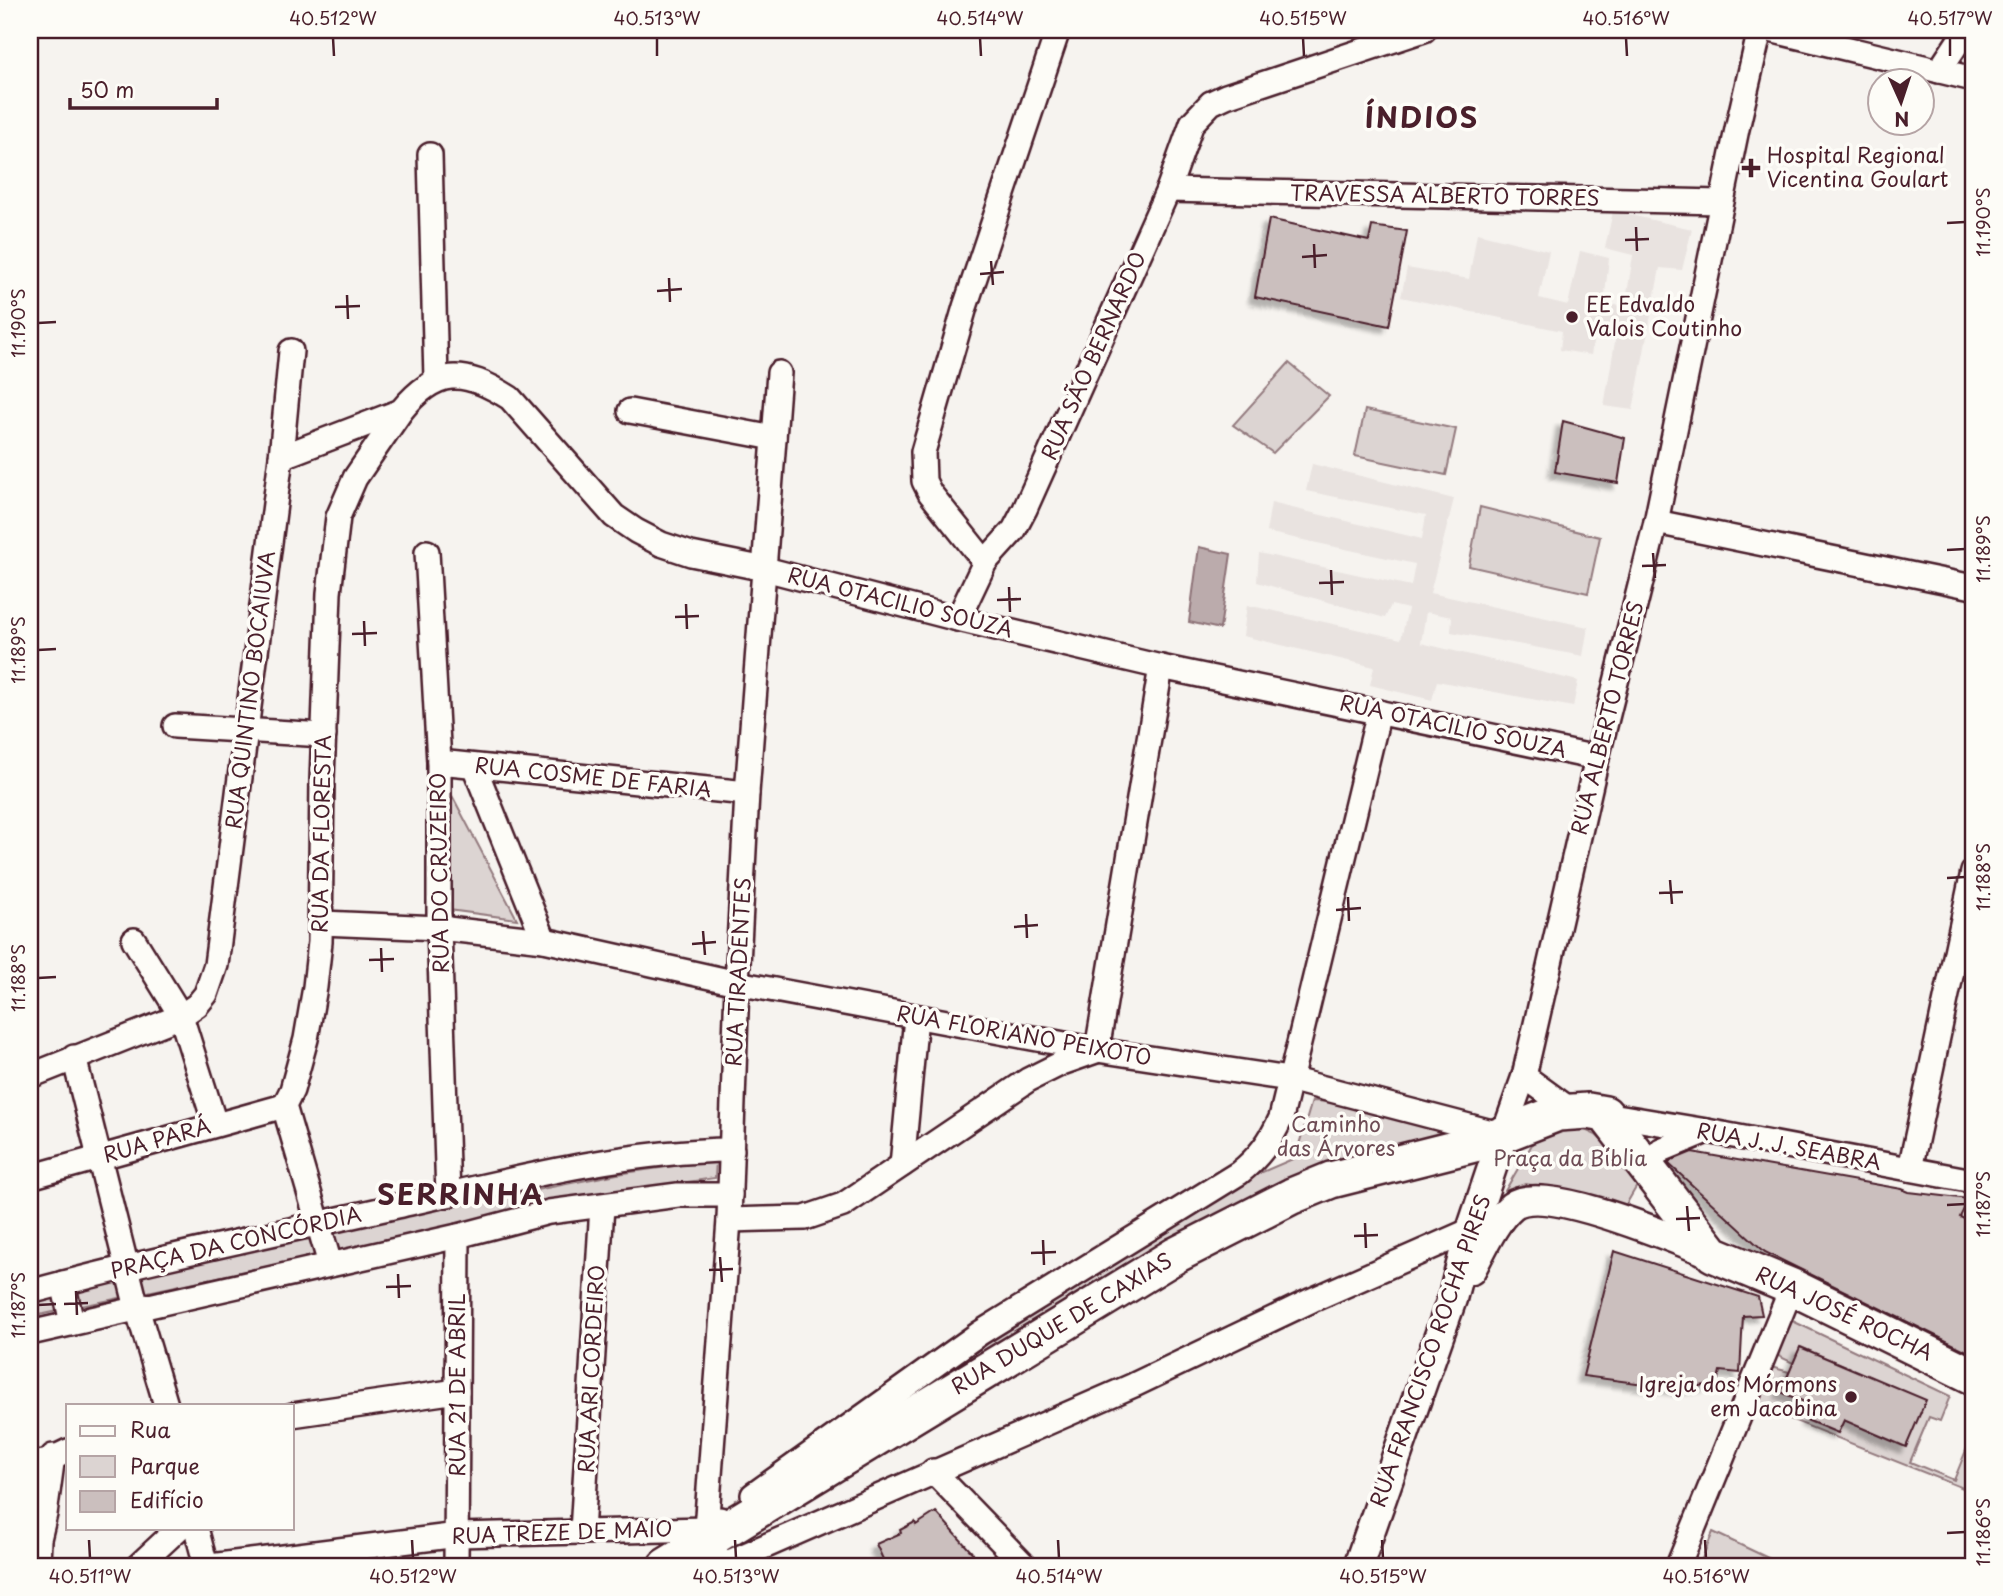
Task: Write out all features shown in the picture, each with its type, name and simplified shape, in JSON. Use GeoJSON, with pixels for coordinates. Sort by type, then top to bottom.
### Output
{"type":"FeatureCollection","features":[{"type":"Feature","properties":{"kind":"main road","name":"RUA DUQUE DE CAXIAS"},"geometry":{"type":"LineString","coordinates":[[666,1566],[714,1550],[1033,1340],[1188,1249],[1292,1196],[1331,1181],[1494,1138],[1545,1118],[1588,1113]]}},
{"type":"Feature","properties":{"kind":"main road"},"geometry":{"type":"LineString","coordinates":[[1588,1113],[1646,1168],[1713,1254]]}},
{"type":"Feature","properties":{"kind":"main road","name":"RUA JOSÉ ROCHA"},"geometry":{"type":"LineString","coordinates":[[1713,1254],[1792,1287],[1973,1376]]}},
{"type":"Feature","properties":{"kind":"street"},"geometry":{"type":"LineString","coordinates":[[985,562],[930,493],[924,481],[923,452],[969,295],[1058,30]]}},
{"type":"Feature","properties":{"kind":"street","name":"RUA SÃO BERNARDO"},"geometry":{"type":"LineString","coordinates":[[958,619],[985,562],[1014,530],[1025,509],[1168,190],[1192,123],[1211,103],[1226,96],[1424,30]]}},
{"type":"Feature","properties":{"kind":"street","name":"RUA ALBERTO TORRES"},"geometry":{"type":"LineString","coordinates":[[1524,1076],[1597,758],[1656,522],[1721,202],[1760,30]]}},
{"type":"Feature","properties":{"kind":"street"},"geometry":{"type":"LineString","coordinates":[[1769,30],[1973,79]]}},
{"type":"Feature","properties":{"kind":"street"},"geometry":{"type":"LineString","coordinates":[[1939,71],[1966,30]]}},
{"type":"Feature","properties":{"kind":"street"},"geometry":{"type":"LineString","coordinates":[[281,457],[401,411],[414,396],[436,379],[430,155]]}},
{"type":"Feature","properties":{"kind":"street","name":"TRAVESSA ALBERTO TORRES"},"geometry":{"type":"LineString","coordinates":[[1168,190],[1721,202]]}},
{"type":"Feature","properties":{"kind":"street","name":"RUA QUINTINO BOCAIUVA"},"geometry":{"type":"LineString","coordinates":[[181,1016],[197,1005],[206,993],[216,965],[281,457],[291,351]]}},
{"type":"Feature","properties":{"kind":"street","name":"RUA TIRADENTES"},"geometry":{"type":"LineString","coordinates":[[714,1550],[747,793],[779,373]]}},
{"type":"Feature","properties":{"kind":"street","name":"RUA OTACILIO SOUZA"},"geometry":{"type":"LineString","coordinates":[[436,379],[463,378],[495,388],[510,398],[614,516],[661,544],[691,554],[765,569],[958,619],[1161,667],[1597,758]]}},
{"type":"Feature","properties":{"kind":"street","name":"RUA DA FLORESTA"},"geometry":{"type":"LineString","coordinates":[[285,1106],[306,1039],[322,923],[329,593],[338,517],[355,478],[401,411]]}},
{"type":"Feature","properties":{"kind":"street"},"geometry":{"type":"LineString","coordinates":[[630,411],[774,438]]}},
{"type":"Feature","properties":{"kind":"street"},"geometry":{"type":"LineString","coordinates":[[1656,522],[1973,587]]}},
{"type":"Feature","properties":{"kind":"street","name":"RUA DO CRUZEIRO"},"geometry":{"type":"LineString","coordinates":[[427,552],[439,762],[439,928],[449,1195]]}},
{"type":"Feature","properties":{"kind":"street"},"geometry":{"type":"LineString","coordinates":[[729,1220],[788,1220],[824,1214],[843,1205],[1028,1080],[1097,1050],[1161,667]]}},
{"type":"Feature","properties":{"kind":"street","name":"RUA DUQUE DE CAXIAS"},"geometry":{"type":"LineString","coordinates":[[714,1550],[980,1333],[1239,1173],[1258,1157],[1272,1139],[1281,1118],[1379,712]]}},
{"type":"Feature","properties":{"kind":"street"},"geometry":{"type":"LineString","coordinates":[[175,726],[324,735]]}},
{"type":"Feature","properties":{"kind":"street","name":"RUA COSME DE FARIA"},"geometry":{"type":"LineString","coordinates":[[439,762],[747,793]]}},
{"type":"Feature","properties":{"kind":"street"},"geometry":{"type":"LineString","coordinates":[[474,766],[544,940]]}},
{"type":"Feature","properties":{"kind":"street"},"geometry":{"type":"LineString","coordinates":[[1910,1169],[1966,946],[1973,872]]}},
{"type":"Feature","properties":{"kind":"street","name":"RUA FLORIANO PEIXOTO"},"geometry":{"type":"LineString","coordinates":[[322,923],[439,928],[544,940],[737,983],[916,1017],[1097,1050],[1289,1079],[1494,1138]]}},
{"type":"Feature","properties":{"kind":"street"},"geometry":{"type":"LineString","coordinates":[[134,940],[181,1016],[215,1124]]}},
{"type":"Feature","properties":{"kind":"street"},"geometry":{"type":"LineString","coordinates":[[30,1076],[181,1016]]}},
{"type":"Feature","properties":{"kind":"street"},"geometry":{"type":"LineString","coordinates":[[902,1165],[916,1017]]}},
{"type":"Feature","properties":{"kind":"street"},"geometry":{"type":"LineString","coordinates":[[74,1057],[137,1307],[166,1404]]}},
{"type":"Feature","properties":{"kind":"street"},"geometry":{"type":"LineString","coordinates":[[1524,1076],[1588,1113]]}},
{"type":"Feature","properties":{"kind":"street","name":"RUA FRANCISCO ROCHA PIRES"},"geometry":{"type":"LineString","coordinates":[[1358,1566],[1452,1298],[1494,1138],[1524,1076]]}},
{"type":"Feature","properties":{"kind":"street"},"geometry":{"type":"LineString","coordinates":[[285,1106],[330,1264]]}},
{"type":"Feature","properties":{"kind":"street","name":"RUA PARÁ"},"geometry":{"type":"LineString","coordinates":[[30,1177],[285,1106]]}},
{"type":"Feature","properties":{"kind":"street","name":"RUA J. J. SEABRA"},"geometry":{"type":"LineString","coordinates":[[1588,1113],[1707,1131],[1973,1181]]}},
{"type":"Feature","properties":{"kind":"street"},"geometry":{"type":"LineString","coordinates":[[1646,1168],[1661,1150],[1707,1131]]}},
{"type":"Feature","properties":{"kind":"street","name":"PRAÇA DA CONCÓRDIA"},"geometry":{"type":"LineString","coordinates":[[30,1292],[128,1266],[543,1175],[684,1150],[732,1150]]}},
{"type":"Feature","properties":{"kind":"street"},"geometry":{"type":"LineString","coordinates":[[543,1175],[549,1212]]}},
{"type":"Feature","properties":{"kind":"street","name":"PRAÇA DA CONCÓRDIA"},"geometry":{"type":"LineString","coordinates":[[30,1333],[458,1236],[549,1212],[678,1195],[730,1195]]}},
{"type":"Feature","properties":{"kind":"street"},"geometry":{"type":"LineString","coordinates":[[1452,1298],[1500,1222],[1513,1206],[1529,1199],[1547,1200],[1630,1222],[1713,1254]]}},
{"type":"Feature","properties":{"kind":"street","name":"RUA ARI CORDEIRO"},"geometry":{"type":"LineString","coordinates":[[582,1532],[602,1206]]}},
{"type":"Feature","properties":{"kind":"street","name":"RUA DUQUE DE CAXIAS"},"geometry":{"type":"LineString","coordinates":[[714,1550],[933,1471],[1134,1385],[1312,1300],[1472,1230]]}},
{"type":"Feature","properties":{"kind":"street","name":"RUA 21 DE ABRIL"},"geometry":{"type":"LineString","coordinates":[[458,1236],[458,1535]]}},
{"type":"Feature","properties":{"kind":"street"},"geometry":{"type":"LineString","coordinates":[[63,1283],[72,1323]]}},
{"type":"Feature","properties":{"kind":"street"},"geometry":{"type":"LineString","coordinates":[[1678,1566],[1792,1287]]}},
{"type":"Feature","properties":{"kind":"street"},"geometry":{"type":"LineString","coordinates":[[294,1415],[457,1391]]}},
{"type":"Feature","properties":{"kind":"street"},"geometry":{"type":"LineString","coordinates":[[30,1464],[45,1462],[61,1454]]}},
{"type":"Feature","properties":{"kind":"street"},"geometry":{"type":"LineString","coordinates":[[38,1566],[39,1539],[61,1454]]}},
{"type":"Feature","properties":{"kind":"street"},"geometry":{"type":"LineString","coordinates":[[933,1471],[1025,1566]]}},
{"type":"Feature","properties":{"kind":"street"},"geometry":{"type":"LineString","coordinates":[[138,1566],[177,1530]]}},
{"type":"Feature","properties":{"kind":"street"},"geometry":{"type":"LineString","coordinates":[[197,1530],[208,1566]]}},
{"type":"Feature","properties":{"kind":"street","name":"RUA TREZE DE MAIO"},"geometry":{"type":"LineString","coordinates":[[208,1566],[458,1535],[582,1532],[714,1550]]}},
{"type":"Feature","properties":{"kind":"street"},"geometry":{"type":"LineString","coordinates":[[456,1566],[458,1535]]}},
{"type":"Feature","properties":{"kind":"shaded area","name":"EE Edvaldo Valois Coutinho"},"geometry":{"type":"Polygon","coordinates":[[[1613,211],[1692,229],[1682,270],[1660,268],[1633,410],[1604,406],[1617,330],[1596,326],[1591,355],[1560,350],[1562,331],[1401,297],[1407,268],[1469,279],[1477,233],[1549,251],[1539,298],[1568,305],[1580,251],[1609,258],[1604,303],[1625,307],[1633,255],[1605,248],[1613,211]]]}},
{"type":"Feature","properties":{"kind":"shaded area"},"geometry":{"type":"Polygon","coordinates":[[[1312,464],[1454,499],[1430,593],[1588,627],[1583,656],[1451,632],[1452,617],[1426,612],[1421,643],[1578,681],[1573,707],[1437,681],[1432,700],[1370,685],[1374,667],[1243,636],[1247,605],[1401,639],[1408,609],[1391,605],[1385,618],[1257,582],[1259,553],[1411,586],[1415,564],[1266,532],[1271,503],[1422,539],[1426,515],[1306,491],[1312,464]]]}},
{"type":"Feature","properties":{"kind":"shaded area"},"geometry":{"type":"Polygon","coordinates":[[[1199,547],[1231,554],[1220,629],[1189,622],[1199,547]]]}},
{"type":"Feature","properties":{"kind":"green space"},"geometry":{"type":"Polygon","coordinates":[[[1289,363],[1329,396],[1273,453],[1233,425],[1289,363]]]}},
{"type":"Feature","properties":{"kind":"green space"},"geometry":{"type":"Polygon","coordinates":[[[1365,410],[1456,429],[1446,475],[1355,456],[1365,410]]]}},
{"type":"Feature","properties":{"kind":"green space"},"geometry":{"type":"Polygon","coordinates":[[[1480,507],[1600,537],[1588,593],[1469,566],[1480,507]]]}},
{"type":"Feature","properties":{"kind":"green space"},"geometry":{"type":"Polygon","coordinates":[[[446,784],[517,919],[449,910],[446,784]]]}},
{"type":"Feature","properties":{"kind":"green space","name":"Caminho das Árvores"},"geometry":{"type":"Polygon","coordinates":[[[1312,1101],[1333,1102],[1437,1126],[1453,1144],[1317,1178],[744,1512],[735,1500],[760,1488],[1223,1189],[1295,1158],[1312,1101]]]}},
{"type":"Feature","properties":{"kind":"green space","name":"Praça da Bíblia"},"geometry":{"type":"Polygon","coordinates":[[[1574,1125],[1596,1135],[1641,1179],[1624,1208],[1561,1189],[1525,1184],[1505,1191],[1534,1141],[1574,1125]]]}},
{"type":"Feature","properties":{"kind":"green space"},"geometry":{"type":"Polygon","coordinates":[[[716,1160],[715,1178],[618,1192],[30,1317],[30,1303],[256,1246],[617,1174],[716,1160]]]}},
{"type":"Feature","properties":{"kind":"green space"},"geometry":{"type":"Polygon","coordinates":[[[1780,1315],[1950,1396],[1940,1421],[1929,1417],[1910,1462],[1954,1480],[1973,1433],[1973,1492],[1745,1401],[1760,1364],[1789,1372],[1781,1392],[1814,1406],[1808,1421],[1838,1433],[1844,1420],[1905,1447],[1925,1401],[1801,1347],[1793,1363],[1766,1350],[1780,1315]]]}},
{"type":"Feature","properties":{"kind":"green space"},"geometry":{"type":"Polygon","coordinates":[[[1713,1532],[1785,1566],[1699,1566],[1713,1532]]]}},
{"type":"Feature","properties":{"kind":"building"},"geometry":{"type":"Polygon","coordinates":[[[1269,219],[1369,241],[1372,226],[1407,231],[1389,326],[1255,297],[1269,219]]]}},
{"type":"Feature","properties":{"kind":"building"},"geometry":{"type":"Polygon","coordinates":[[[1563,421],[1625,438],[1618,483],[1555,472],[1563,421]]]}},
{"type":"Feature","properties":{"kind":"building"},"geometry":{"type":"Polygon","coordinates":[[[1692,1152],[1909,1192],[1969,1199],[1960,1217],[1973,1223],[1973,1354],[1765,1252],[1669,1164],[1670,1161],[1692,1152]]]}},
{"type":"Feature","properties":{"kind":"building"},"geometry":{"type":"Polygon","coordinates":[[[1614,1251],[1758,1297],[1762,1315],[1743,1316],[1740,1373],[1720,1371],[1717,1383],[1682,1389],[1583,1376],[1614,1251]]]}},
{"type":"Feature","properties":{"kind":"building"},"geometry":{"type":"Polygon","coordinates":[[[1800,1347],[1926,1400],[1906,1447],[1844,1420],[1838,1433],[1807,1420],[1814,1406],[1781,1392],[1800,1347]]]}},
{"type":"Feature","properties":{"kind":"building"},"geometry":{"type":"Polygon","coordinates":[[[936,1512],[984,1566],[886,1566],[876,1544],[936,1512]]]}},
{"type":"Feature","properties":{"kind":"place","name":"Hospital Regional Vicentina Goulart"},"geometry":{"type":"Point","coordinates":[1751,168]}},
{"type":"Feature","properties":{"kind":"place","name":"EE Edvaldo Valois Coutinho"},"geometry":{"type":"Point","coordinates":[1572,317]}},
{"type":"Feature","properties":{"kind":"place","name":"Igreja dos Mórmons em Jacobina"},"geometry":{"type":"Point","coordinates":[1851,1397]}},
{"type":"Feature","properties":{"kind":"district","name":"ÍNDIOS"},"geometry":{"type":"Point","coordinates":[1422,118]}},
{"type":"Feature","properties":{"kind":"district","name":"SERRINHA"},"geometry":{"type":"Point","coordinates":[461,1195]}}]}
